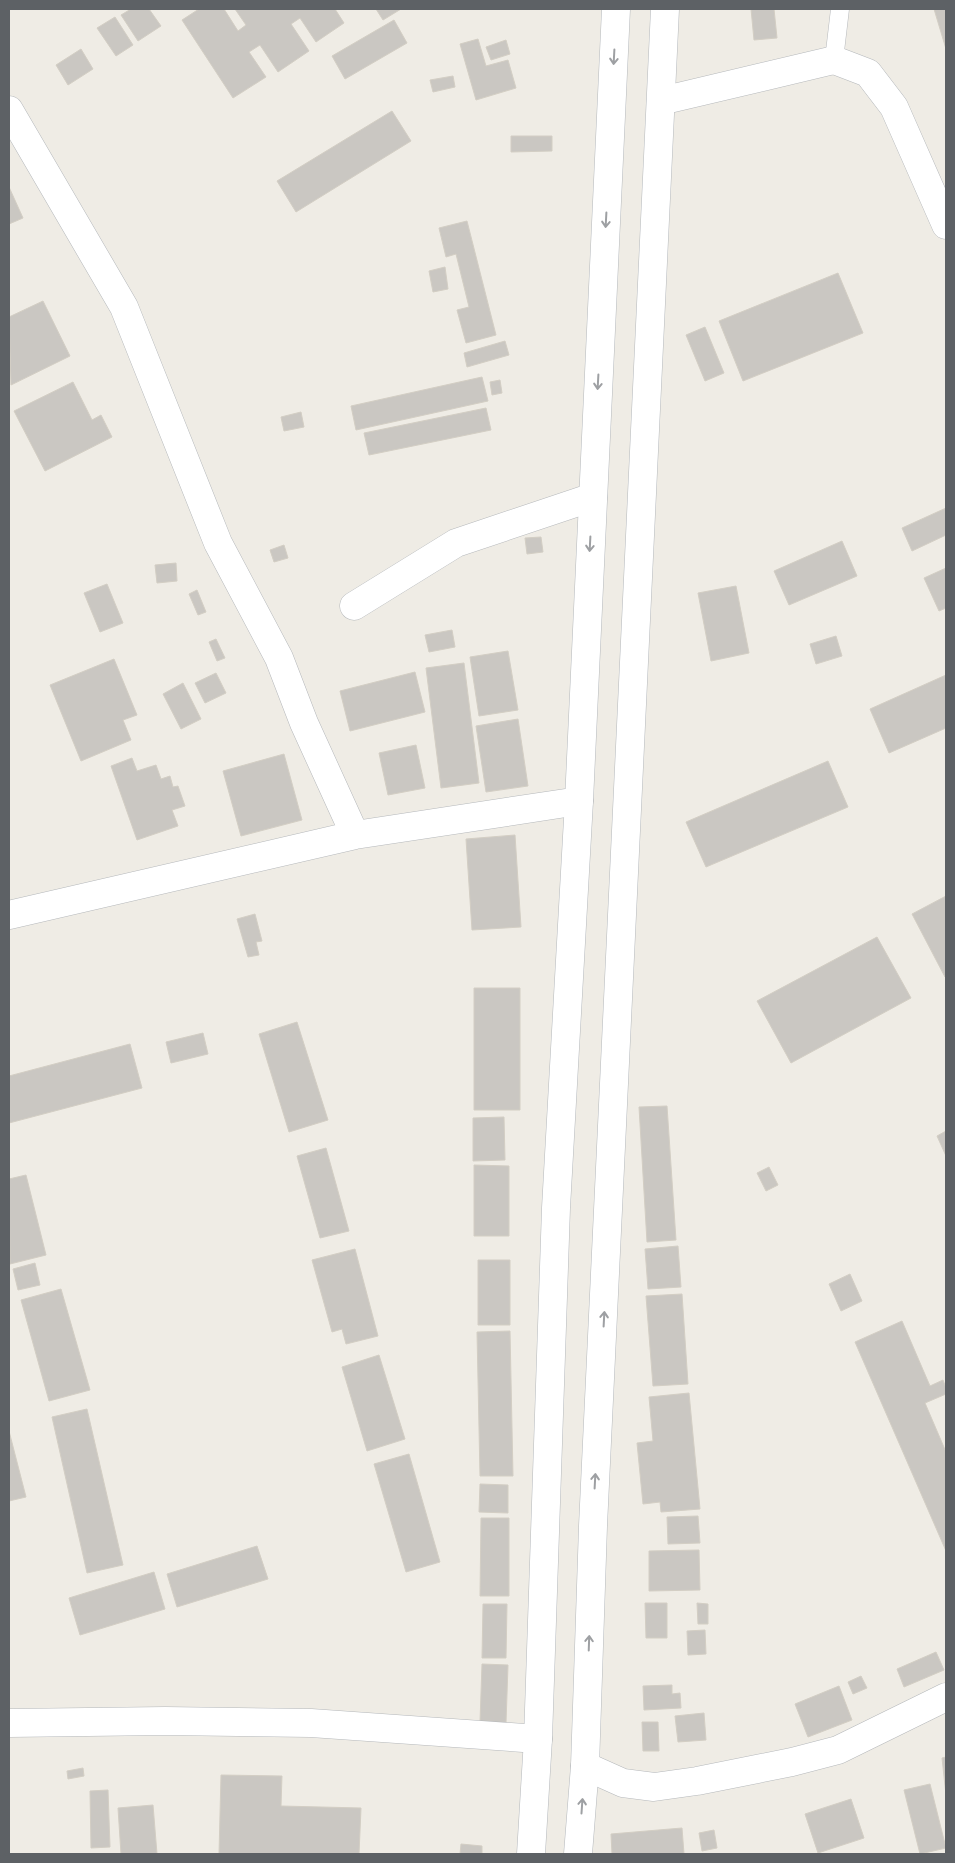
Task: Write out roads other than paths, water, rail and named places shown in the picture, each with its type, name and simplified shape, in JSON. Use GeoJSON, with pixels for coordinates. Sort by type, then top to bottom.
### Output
{"type":"FeatureCollection","features":[{"type":"Feature","properties":{"kind":"main road"},"geometry":{"type":"LineString","coordinates":[[531,1854],[538,1739],[556,1208],[579,801],[616,9]]}},
{"type":"Feature","properties":{"kind":"main road"},"geometry":{"type":"LineString","coordinates":[[578,1854],[584,1766],[593,1526],[665,9]]}},
{"type":"Feature","properties":{"kind":"main road"},"geometry":{"type":"LineString","coordinates":[[661,101],[834,60],[868,73],[894,107],[946,224]]}},
{"type":"Feature","properties":{"kind":"main road"},"geometry":{"type":"LineString","coordinates":[[9,110],[124,307],[218,542],[279,658],[304,723],[355,836]]}},
{"type":"Feature","properties":{"kind":"main road"},"geometry":{"type":"LineString","coordinates":[[354,606],[456,544],[593,497]]}},
{"type":"Feature","properties":{"kind":"main road"},"geometry":{"type":"LineString","coordinates":[[9,915],[355,836],[579,801]]}},
{"type":"Feature","properties":{"kind":"main road"},"geometry":{"type":"LineString","coordinates":[[584,1766],[623,1782],[654,1787],[697,1781],[792,1762],[838,1750],[946,1697]]}},
{"type":"Feature","properties":{"kind":"main road"},"geometry":{"type":"LineString","coordinates":[[9,1723],[165,1721],[311,1723],[538,1739]]}},
{"type":"Feature","properties":{"kind":"lane"},"geometry":{"type":"LineString","coordinates":[[834,60],[840,9]]}}]}
